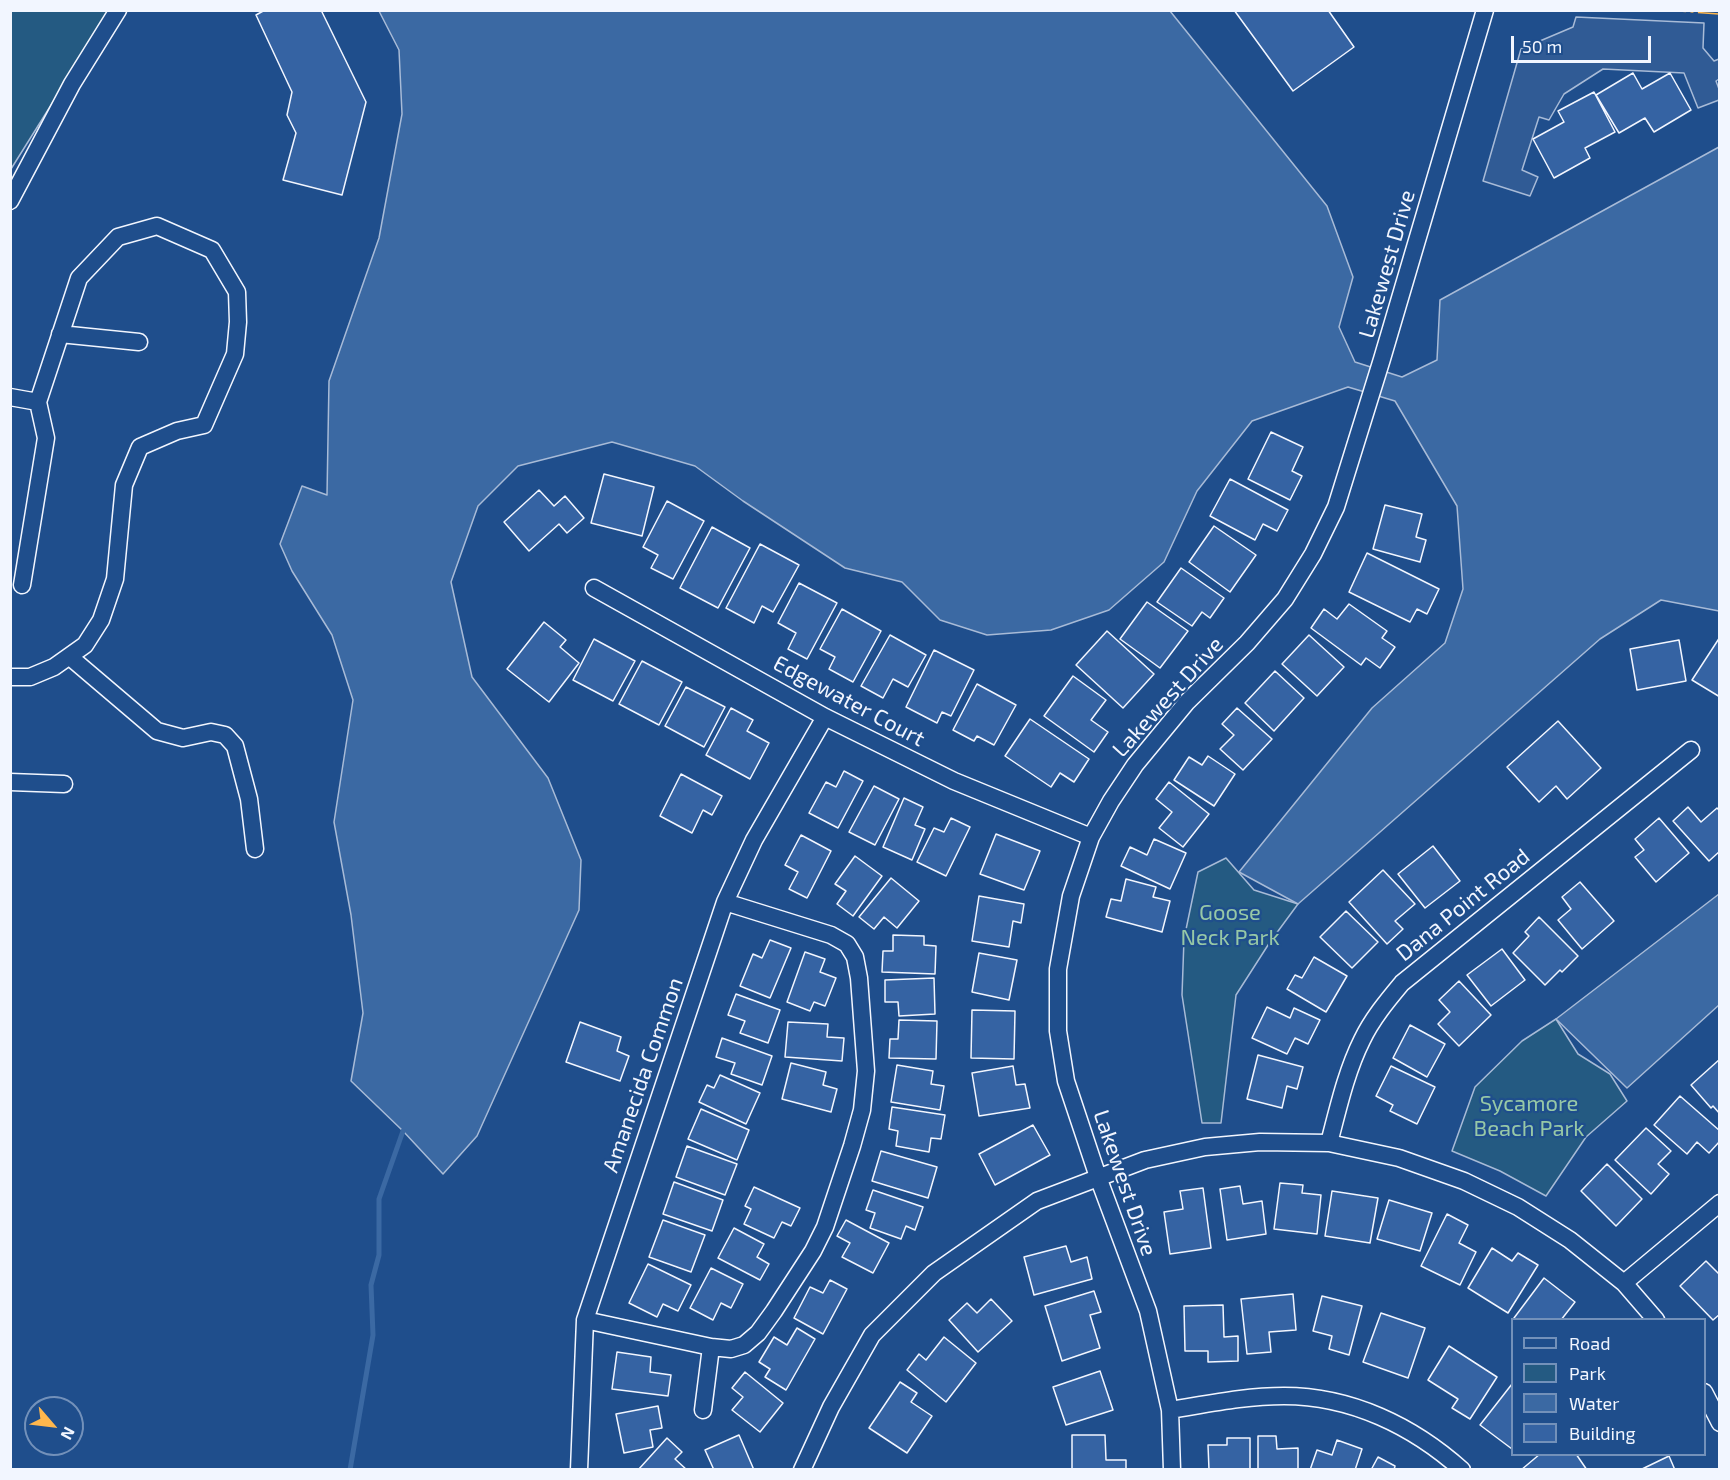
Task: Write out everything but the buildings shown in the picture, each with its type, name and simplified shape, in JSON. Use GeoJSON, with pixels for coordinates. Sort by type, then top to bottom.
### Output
{"type":"FeatureCollection","features":[{"type":"Feature","properties":{"kind":"street"},"geometry":{"type":"LineString","coordinates":[[10,201],[72,84],[118,10]]}},
{"type":"Feature","properties":{"kind":"street","name":"Lakewest Drive"},"geometry":{"type":"LineString","coordinates":[[1172,1470],[1170,1410],[1148,1311],[1098,1177],[1066,1081],[1058,1031],[1058,969],[1071,896],[1091,837],[1135,765],[1188,702],[1247,644],[1285,599],[1313,554],[1335,507],[1382,359],[1485,10]]}},
{"type":"Feature","properties":{"kind":"street"},"geometry":{"type":"LineString","coordinates":[[10,677],[30,677],[54,667],[84,645],[101,620],[115,579],[124,485],[140,447],[177,431],[204,425],[235,354],[238,322],[237,292],[212,250],[157,226],[118,237],[79,278],[38,402],[46,438],[22,585]]}},
{"type":"Feature","properties":{"kind":"street"},"geometry":{"type":"LineString","coordinates":[[60,334],[139,342]]}},
{"type":"Feature","properties":{"kind":"street"},"geometry":{"type":"LineString","coordinates":[[10,397],[38,402]]}},
{"type":"Feature","properties":{"kind":"street","name":"Edgewater Court"},"geometry":{"type":"LineString","coordinates":[[594,588],[825,717],[954,781],[1091,837]]}},
{"type":"Feature","properties":{"kind":"street"},"geometry":{"type":"LineString","coordinates":[[70,657],[157,731],[183,738],[211,732],[225,735],[235,746],[249,798],[255,849]]}},
{"type":"Feature","properties":{"kind":"street","name":"Amanecida Common"},"geometry":{"type":"LineString","coordinates":[[579,1470],[585,1320],[726,902],[754,840],[825,717]]}},
{"type":"Feature","properties":{"kind":"street","name":"Dana Point Road"},"geometry":{"type":"LineString","coordinates":[[1329,1143],[1350,1066],[1377,1015],[1402,983],[1690,750]]}},
{"type":"Feature","properties":{"kind":"street"},"geometry":{"type":"LineString","coordinates":[[10,782],[64,784]]}},
{"type":"Feature","properties":{"kind":"street"},"geometry":{"type":"LineString","coordinates":[[585,1320],[711,1347],[731,1349],[744,1344],[758,1332],[813,1251],[825,1227],[862,1110],[866,1071],[859,978],[855,957],[847,944],[831,935],[726,902]]}},
{"type":"Feature","properties":{"kind":"street"},"geometry":{"type":"LineString","coordinates":[[802,1470],[831,1407],[872,1335],[934,1273],[1037,1201],[1145,1160],[1205,1148],[1260,1142],[1329,1143],[1399,1158],[1464,1181],[1518,1207],[1570,1240],[1624,1283],[1654,1318]]}},
{"type":"Feature","properties":{"kind":"street"},"geometry":{"type":"LineString","coordinates":[[1624,1283],[1719,1203]]}},
{"type":"Feature","properties":{"kind":"street"},"geometry":{"type":"LineString","coordinates":[[703,1410],[711,1347]]}},
{"type":"Feature","properties":{"kind":"street"},"geometry":{"type":"LineString","coordinates":[[1170,1410],[1243,1398],[1284,1396],[1325,1399],[1362,1408],[1403,1427],[1440,1449],[1462,1470]]}},
{"type":"Feature","properties":{"kind":"street"},"geometry":{"type":"LineString","coordinates":[[1706,1396],[1719,1423]]}},
{"type":"Feature","properties":{"kind":"green space"},"geometry":{"type":"Polygon","coordinates":[[[11,11],[110,11],[11,169],[11,11]]]}},
{"type":"Feature","properties":{"kind":"green space","name":"Goose Neck Park"},"geometry":{"type":"Polygon","coordinates":[[[1226,858],[1254,890],[1298,904],[1236,995],[1221,1123],[1202,1123],[1182,995],[1184,939],[1198,872],[1226,858]]]}},
{"type":"Feature","properties":{"kind":"green space","name":"Sycamore Beach Park"},"geometry":{"type":"Polygon","coordinates":[[[1556,1019],[1578,1054],[1610,1074],[1627,1101],[1586,1137],[1546,1196],[1500,1171],[1452,1151],[1475,1087],[1522,1041],[1556,1019]]]}},
{"type":"Feature","properties":{"kind":"shaded area"},"geometry":{"type":"Polygon","coordinates":[[[1576,17],[1704,23],[1703,48],[1714,61],[1719,59],[1719,79],[1716,81],[1719,100],[1698,108],[1684,73],[1603,69],[1564,94],[1549,120],[1539,117],[1522,170],[1538,177],[1530,196],[1483,181],[1521,49],[1573,27],[1576,17]]]}},
{"type":"Feature","properties":{"kind":"water"},"geometry":{"type":"Polygon","coordinates":[[[379,11],[1170,11],[1327,206],[1353,277],[1339,327],[1355,362],[1402,377],[1437,360],[1440,300],[1719,147],[1719,611],[1661,600],[1600,639],[1298,904],[1239,872],[1372,708],[1445,643],[1463,589],[1457,506],[1395,401],[1348,387],[1252,421],[1197,491],[1164,562],[1109,610],[1051,630],[987,635],[940,620],[902,582],[845,568],[743,501],[695,466],[612,442],[518,466],[478,506],[451,582],[472,677],[548,778],[581,860],[579,910],[477,1136],[443,1174],[403,1131],[351,1081],[363,1013],[351,915],[334,822],[353,700],[332,635],[292,571],[280,544],[302,486],[327,495],[329,381],[379,238],[402,114],[399,50],[379,11]]]}},
{"type":"Feature","properties":{"kind":"water"},"geometry":{"type":"Polygon","coordinates":[[[1719,894],[1719,1005],[1627,1088],[1556,1019],[1719,894]]]}},
{"type":"Feature","properties":{"kind":"waterway"},"geometry":{"type":"LineString","coordinates":[[350,1470],[373,1335],[371,1285],[379,1255],[379,1199],[403,1131]]}},
{"type":"Feature","properties":{"kind":"power"},"geometry":{"type":"LineString","coordinates":[[1665,10],[1720,14]]}}]}
